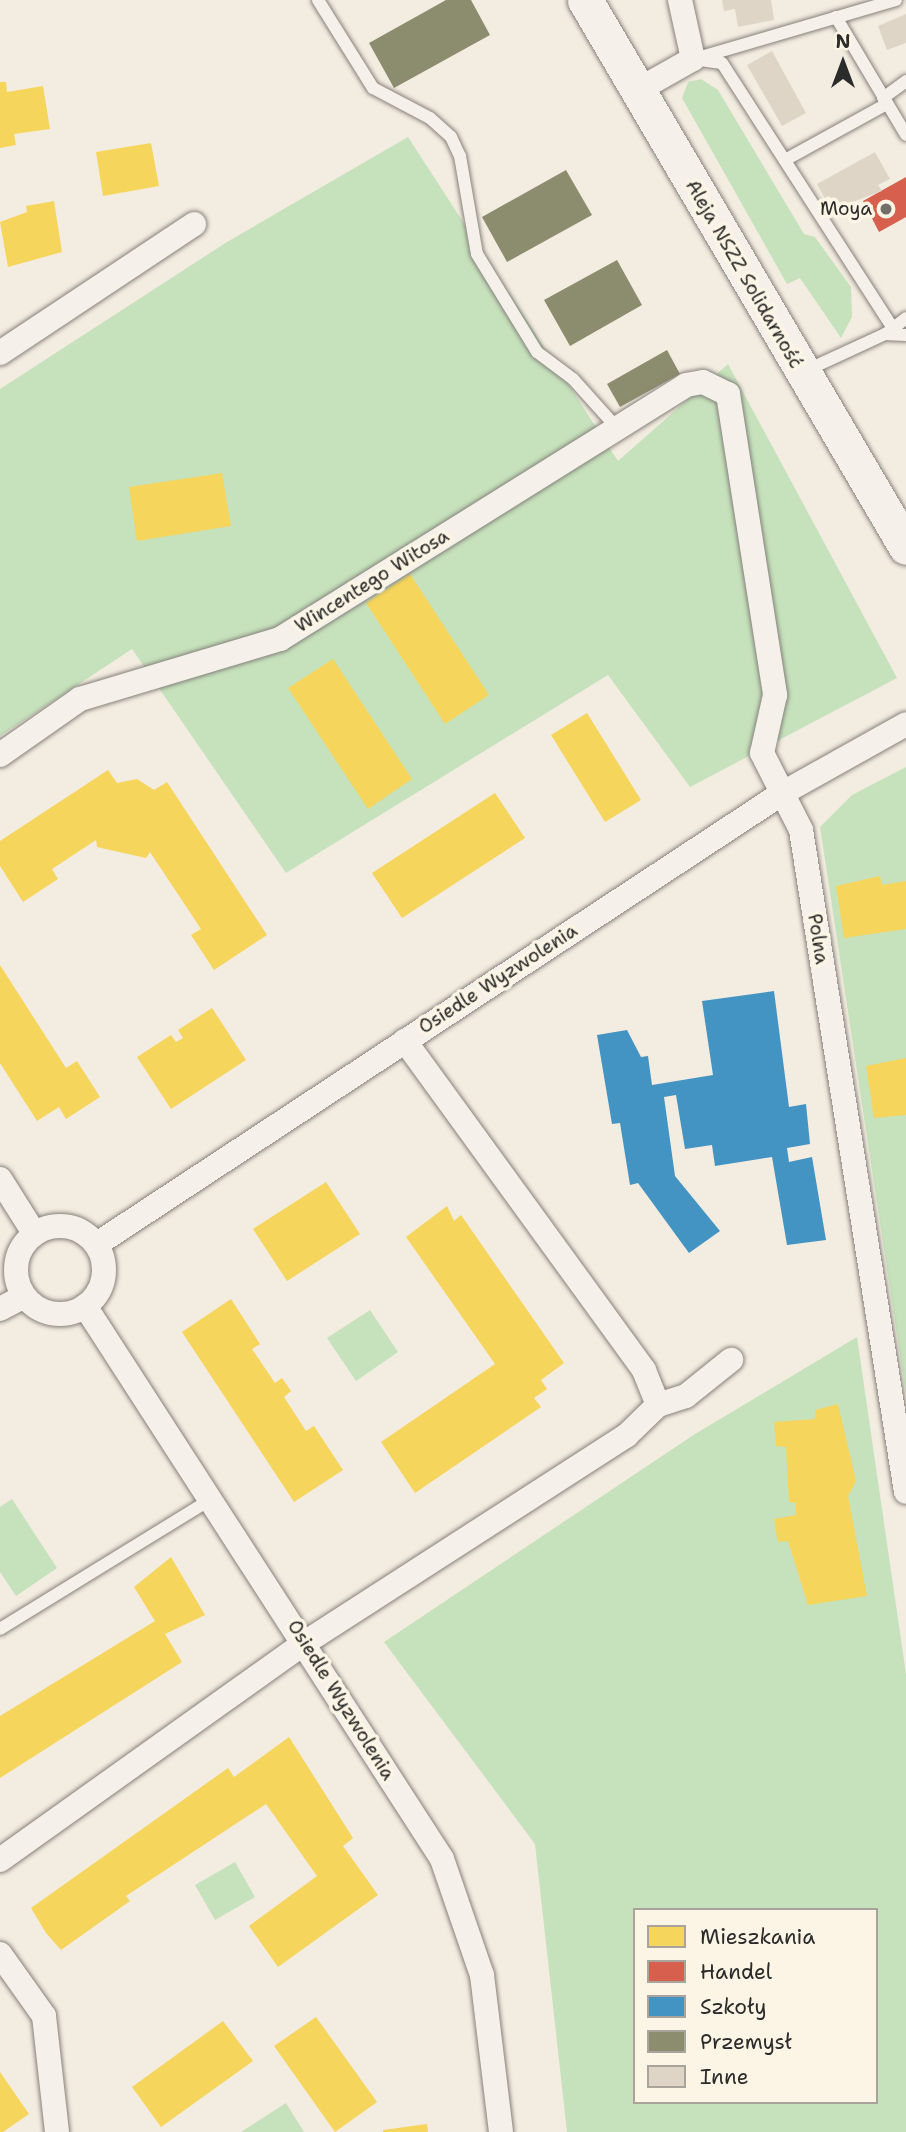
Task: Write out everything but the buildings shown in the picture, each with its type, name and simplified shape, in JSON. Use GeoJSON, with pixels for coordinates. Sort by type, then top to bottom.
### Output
{"type":"FeatureCollection","features":[{"type":"Feature","properties":{"kind":"street","name":"Aleja NSZZ Solidarność"},"geometry":{"type":"LineString","coordinates":[[585,0],[801,373],[906,547]]}},
{"type":"Feature","properties":{"kind":"street"},"geometry":{"type":"LineString","coordinates":[[638,90],[694,59],[680,0]]}},
{"type":"Feature","properties":{"kind":"street"},"geometry":{"type":"LineString","coordinates":[[0,353],[194,224]]}},
{"type":"Feature","properties":{"kind":"street","name":"Wincentego Witosa"},"geometry":{"type":"LineString","coordinates":[[0,755],[80,699],[280,639],[687,385],[704,382],[727,394]]}},
{"type":"Feature","properties":{"kind":"street","name":"Polna"},"geometry":{"type":"LineString","coordinates":[[727,394],[775,695],[762,753],[801,830],[906,1492]]}},
{"type":"Feature","properties":{"kind":"street","name":"Osiedle Wyzwolenia"},"geometry":{"type":"LineString","coordinates":[[97,1244],[781,794],[906,724]]}},
{"type":"Feature","properties":{"kind":"street"},"geometry":{"type":"LineString","coordinates":[[405,1041],[644,1370],[658,1405]]}},
{"type":"Feature","properties":{"kind":"street"},"geometry":{"type":"LineString","coordinates":[[0,1179],[33,1233]]}},
{"type":"Feature","properties":{"kind":"street"},"geometry":{"type":"LineString","coordinates":[[67,1226],[97,1244],[104,1278],[85,1306],[52,1314],[23,1296],[15,1263],[33,1233],[67,1226]]}},
{"type":"Feature","properties":{"kind":"street"},"geometry":{"type":"LineString","coordinates":[[0,1309],[23,1296]]}},
{"type":"Feature","properties":{"kind":"street","name":"Osiedle Wyzwolenia"},"geometry":{"type":"LineString","coordinates":[[85,1306],[306,1642],[442,1859],[463,1908],[482,1975],[501,2132]]}},
{"type":"Feature","properties":{"kind":"street"},"geometry":{"type":"LineString","coordinates":[[0,1860],[306,1642],[626,1436],[658,1405],[685,1396],[731,1360]]}},
{"type":"Feature","properties":{"kind":"street"},"geometry":{"type":"LineString","coordinates":[[0,1954],[44,2015],[57,2132]]}},
{"type":"Feature","properties":{"kind":"lane"},"geometry":{"type":"LineString","coordinates":[[318,0],[373,88],[430,118],[451,137],[460,156],[477,254],[537,352],[573,379],[617,428]]}},
{"type":"Feature","properties":{"kind":"lane"},"geometry":{"type":"LineString","coordinates":[[694,59],[896,0]]}},
{"type":"Feature","properties":{"kind":"lane"},"geometry":{"type":"LineString","coordinates":[[835,18],[906,135]]}},
{"type":"Feature","properties":{"kind":"lane"},"geometry":{"type":"LineString","coordinates":[[694,59],[722,63],[785,160],[889,331],[906,335]]}},
{"type":"Feature","properties":{"kind":"lane"},"geometry":{"type":"LineString","coordinates":[[785,160],[885,101],[906,81]]}},
{"type":"Feature","properties":{"kind":"lane"},"geometry":{"type":"LineString","coordinates":[[801,373],[889,331],[906,318]]}},
{"type":"Feature","properties":{"kind":"lane"},"geometry":{"type":"LineString","coordinates":[[0,1629],[211,1499]]}},
{"type":"Feature","properties":{"kind":"green space"},"geometry":{"type":"Polygon","coordinates":[[[701,79],[718,90],[804,234],[815,237],[851,287],[852,317],[841,338],[800,278],[787,284],[682,98],[688,82],[701,79]]]}},
{"type":"Feature","properties":{"kind":"green space"},"geometry":{"type":"Polygon","coordinates":[[[408,137],[618,461],[728,364],[897,678],[690,787],[608,675],[286,873],[132,649],[0,736],[0,389],[227,242],[408,137]]]}},
{"type":"Feature","properties":{"kind":"green space"},"geometry":{"type":"Polygon","coordinates":[[[906,767],[906,1394],[820,827],[852,795],[906,767]]]}},
{"type":"Feature","properties":{"kind":"green space"},"geometry":{"type":"Polygon","coordinates":[[[370,1310],[398,1352],[356,1381],[327,1338],[370,1310]]]}},
{"type":"Feature","properties":{"kind":"green space"},"geometry":{"type":"Polygon","coordinates":[[[857,1337],[906,1674],[906,2132],[567,2132],[535,1844],[384,1642],[695,1434],[857,1337]]]}},
{"type":"Feature","properties":{"kind":"green space"},"geometry":{"type":"Polygon","coordinates":[[[12,1499],[57,1568],[16,1596],[0,1572],[0,1507],[12,1499]]]}},
{"type":"Feature","properties":{"kind":"green space"},"geometry":{"type":"Polygon","coordinates":[[[235,1862],[255,1897],[215,1920],[195,1885],[235,1862]]]}},
{"type":"Feature","properties":{"kind":"green space"},"geometry":{"type":"Polygon","coordinates":[[[286,2103],[304,2132],[241,2132],[286,2103]]]}},
{"type":"Feature","properties":{"kind":"place","name":"Moya"},"geometry":{"type":"Point","coordinates":[886,209]}}]}
